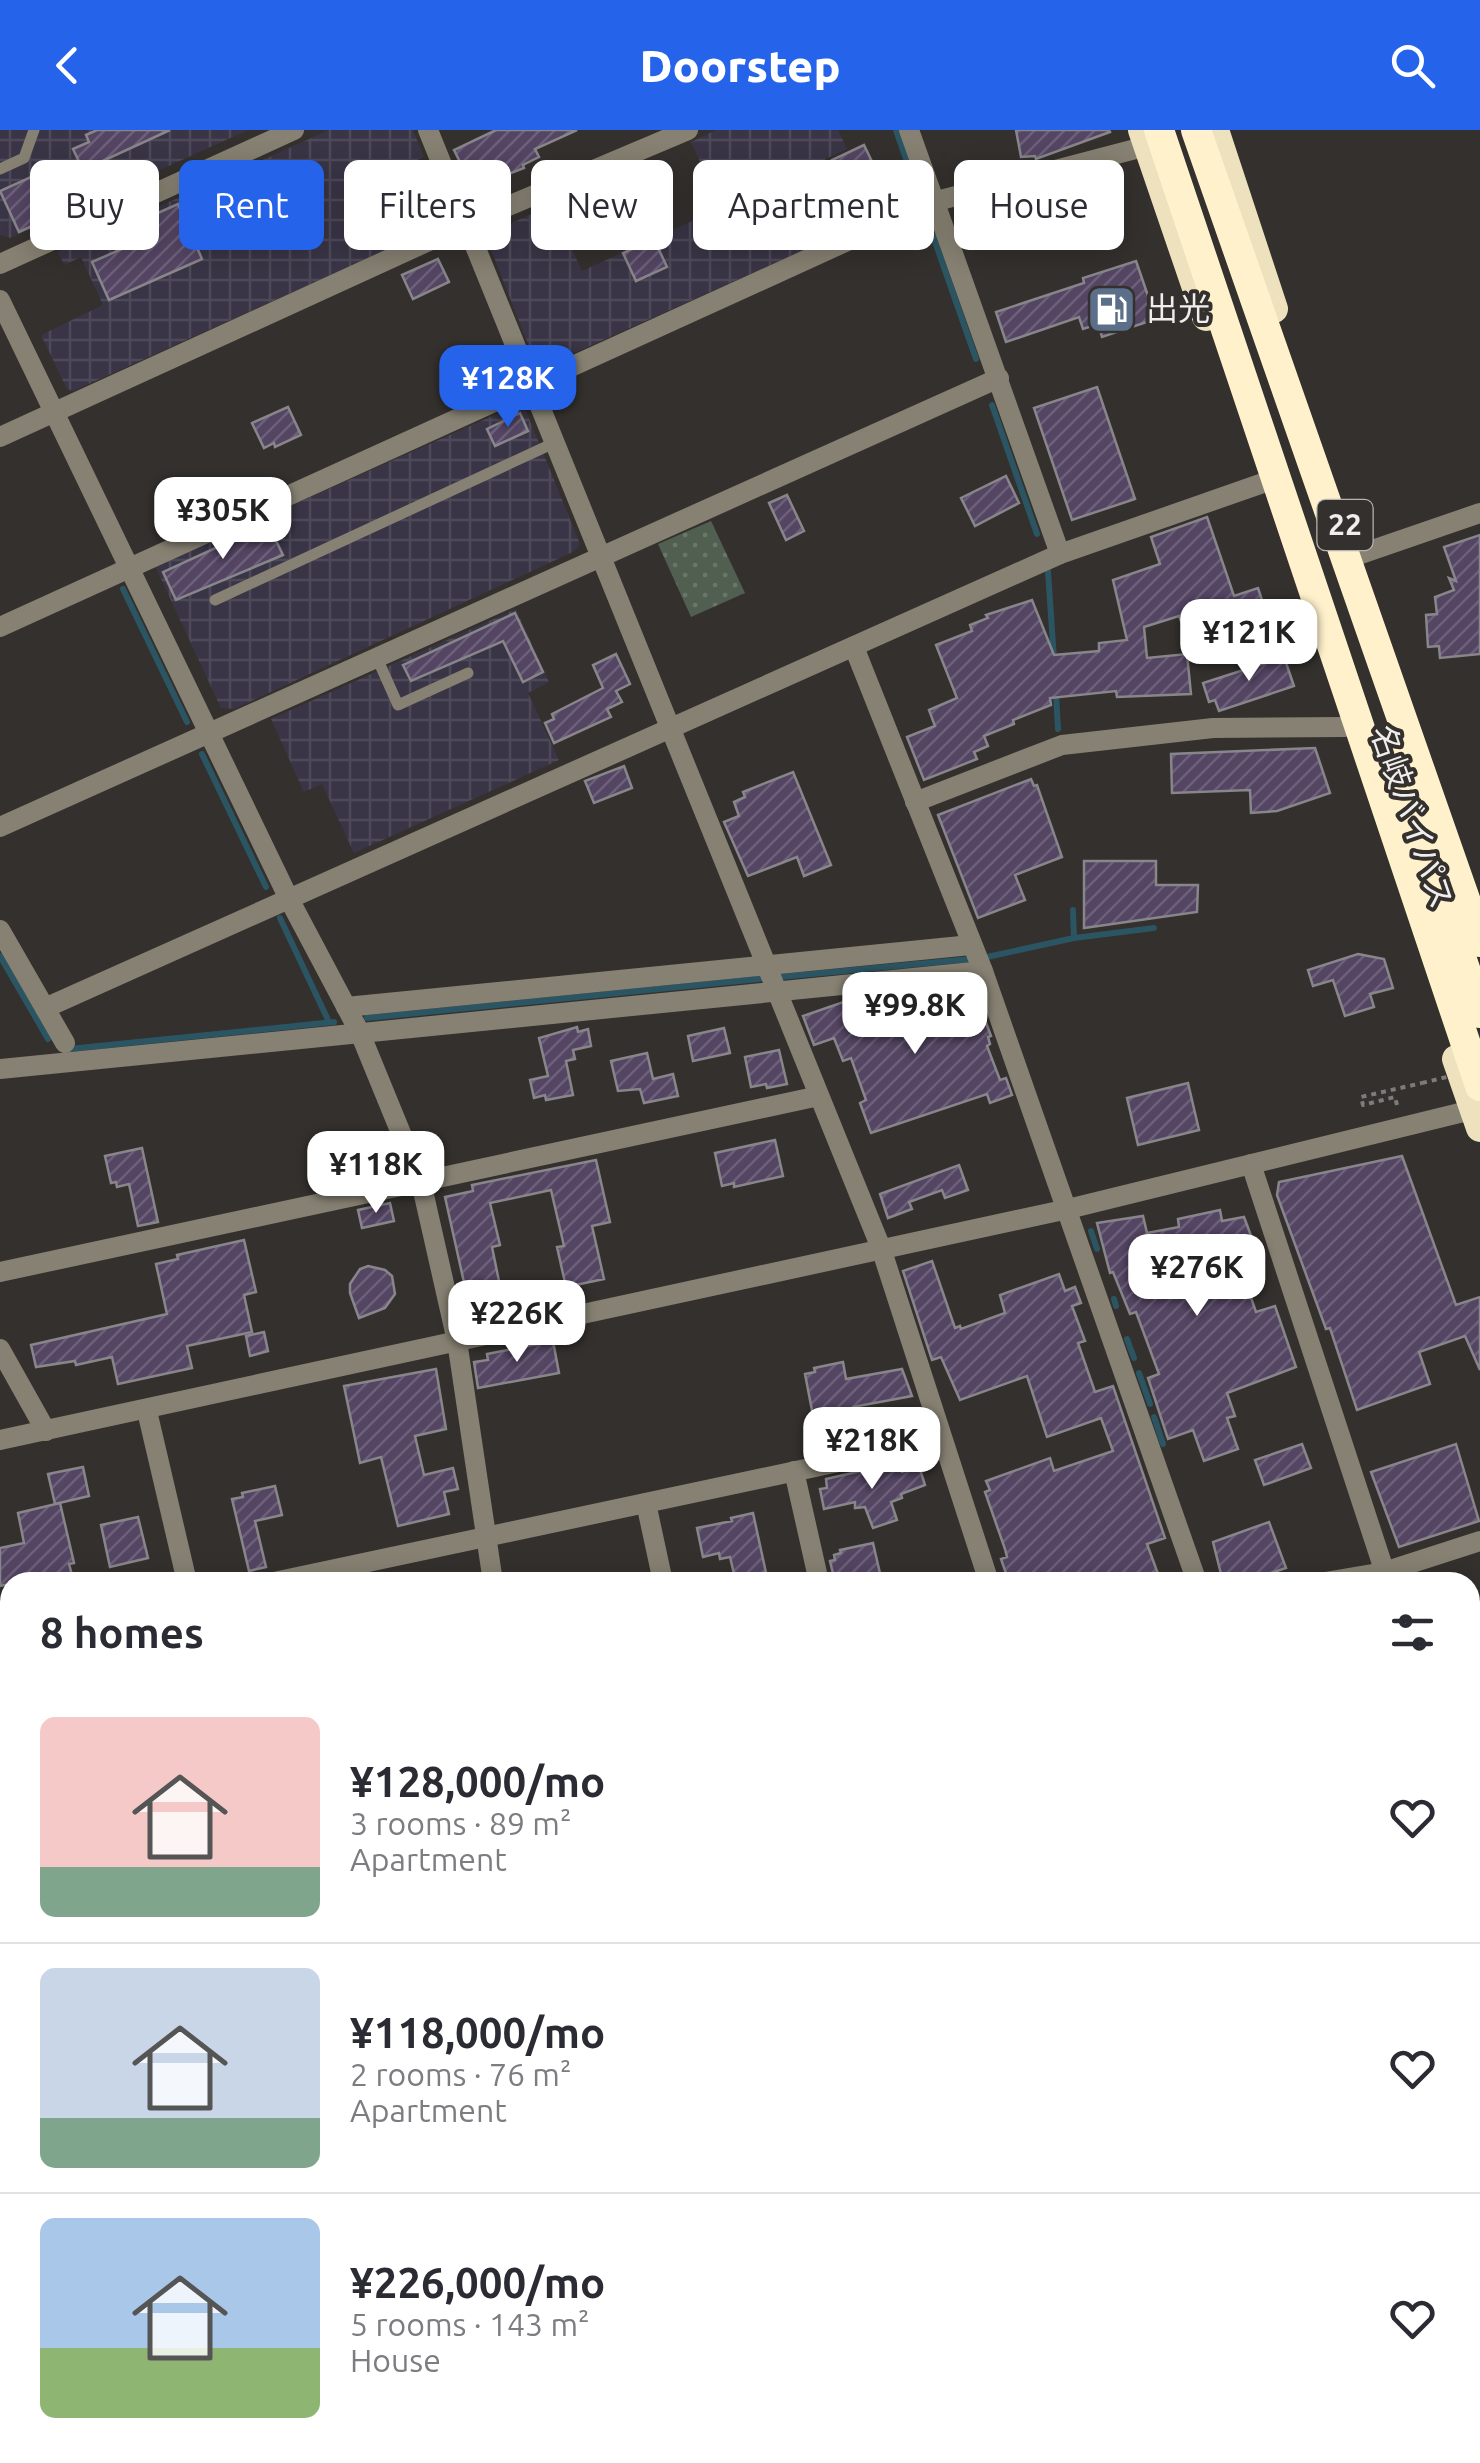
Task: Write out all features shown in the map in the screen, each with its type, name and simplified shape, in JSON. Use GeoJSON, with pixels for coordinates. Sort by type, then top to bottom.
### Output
{"type":"FeatureCollection","features":[{"type":"Feature","properties":{"kind":"highway"},"geometry":{"type":"LineString","coordinates":[[1196,130],[1480,942]]}},
{"type":"Feature","properties":{"kind":"highway","name":"名岐バイパス"},"geometry":{"type":"LineString","coordinates":[[1215,130],[1354,556],[1480,918]]}},
{"type":"Feature","properties":{"kind":"highway"},"geometry":{"type":"LineString","coordinates":[[1150,135],[1478,1108]]}},
{"type":"Feature","properties":{"kind":"highway","name":"名岐バイパス"},"geometry":{"type":"LineString","coordinates":[[1150,135],[1345,727],[1478,1108]]}},
{"type":"Feature","properties":{"kind":"highway"},"geometry":{"type":"LineString","coordinates":[[1278,361],[1296,468],[1480,1013]]}},
{"type":"Feature","properties":{"kind":"street"},"geometry":{"type":"LineString","coordinates":[[0,264],[294,130]]}},
{"type":"Feature","properties":{"kind":"street"},"geometry":{"type":"LineString","coordinates":[[428,130],[440,160]]}},
{"type":"Feature","properties":{"kind":"street"},"geometry":{"type":"LineString","coordinates":[[511,205],[688,130]]}},
{"type":"Feature","properties":{"kind":"street"},"geometry":{"type":"LineString","coordinates":[[909,130],[919,160]]}},
{"type":"Feature","properties":{"kind":"street"},"geometry":{"type":"LineString","coordinates":[[1060,554],[934,202],[1150,135]]}},
{"type":"Feature","properties":{"kind":"street"},"geometry":{"type":"LineString","coordinates":[[0,437],[409,250]]}},
{"type":"Feature","properties":{"kind":"street"},"geometry":{"type":"LineString","coordinates":[[476,250],[881,1248],[986,1572]]}},
{"type":"Feature","properties":{"kind":"street"},"geometry":{"type":"LineString","coordinates":[[0,626],[828,250]]}},
{"type":"Feature","properties":{"kind":"street"},"geometry":{"type":"LineString","coordinates":[[0,300],[289,900],[360,1033],[421,1182],[457,1341],[491,1572]]}},
{"type":"Feature","properties":{"kind":"street"},"geometry":{"type":"LineString","coordinates":[[0,827],[999,378]]}},
{"type":"Feature","properties":{"kind":"street"},"geometry":{"type":"LineString","coordinates":[[45,1008],[1060,554],[1263,483]]}},
{"type":"Feature","properties":{"kind":"street"},"geometry":{"type":"LineString","coordinates":[[1354,556],[1480,513]]}},
{"type":"Feature","properties":{"kind":"street"},"geometry":{"type":"LineString","coordinates":[[854,647],[983,971],[1194,1572]]}},
{"type":"Feature","properties":{"kind":"street"},"geometry":{"type":"LineString","coordinates":[[915,802],[1062,745],[1213,728],[1345,727]]}},
{"type":"Feature","properties":{"kind":"street"},"geometry":{"type":"LineString","coordinates":[[1,933],[65,1043]]}},
{"type":"Feature","properties":{"kind":"street"},"geometry":{"type":"LineString","coordinates":[[346,1006],[971,944]]}},
{"type":"Feature","properties":{"kind":"street"},"geometry":{"type":"LineString","coordinates":[[0,1069],[983,971]]}},
{"type":"Feature","properties":{"kind":"street"},"geometry":{"type":"LineString","coordinates":[[0,1272],[819,1096]]}},
{"type":"Feature","properties":{"kind":"street"},"geometry":{"type":"LineString","coordinates":[[0,1440],[1068,1210],[1478,1108]]}},
{"type":"Feature","properties":{"kind":"street"},"geometry":{"type":"LineString","coordinates":[[1251,1164],[1384,1572]]}},
{"type":"Feature","properties":{"kind":"street"},"geometry":{"type":"LineString","coordinates":[[0,1349],[46,1431]]}},
{"type":"Feature","properties":{"kind":"street"},"geometry":{"type":"LineString","coordinates":[[147,1410],[185,1572]]}},
{"type":"Feature","properties":{"kind":"street"},"geometry":{"type":"LineString","coordinates":[[321,1572],[942,1440]]}},
{"type":"Feature","properties":{"kind":"street"},"geometry":{"type":"LineString","coordinates":[[794,1472],[816,1572]]}},
{"type":"Feature","properties":{"kind":"street"},"geometry":{"type":"LineString","coordinates":[[646,1503],[662,1572]]}},
{"type":"Feature","properties":{"kind":"street"},"geometry":{"type":"LineString","coordinates":[[1399,1572],[1480,1541]]}},
{"type":"Feature","properties":{"kind":"lane"},"geometry":{"type":"LineString","coordinates":[[0,168],[24,158],[34,130]]}},
{"type":"Feature","properties":{"kind":"lane"},"geometry":{"type":"LineString","coordinates":[[215,600],[554,443]]}},
{"type":"Feature","properties":{"kind":"lane"},"geometry":{"type":"LineString","coordinates":[[376,658],[398,705],[468,673]]}},
{"type":"Feature","properties":{"kind":"path"},"geometry":{"type":"LineString","coordinates":[[1397,1105],[1396,1097],[1363,1104],[1361,1097],[1422,1083]]}},
{"type":"Feature","properties":{"kind":"shaded area"},"geometry":{"type":"Polygon","coordinates":[[[0,130],[248,130],[159,170],[159,160],[30,160],[30,229],[10,238],[0,235],[0,130]]]}},
{"type":"Feature","properties":{"kind":"shaded area"},"geometry":{"type":"Polygon","coordinates":[[[329,130],[413,130],[424,157],[344,160],[344,250],[386,250],[73,391],[67,389],[41,335],[103,305],[81,257],[64,265],[58,252],[159,250],[159,207],[179,198],[179,250],[324,250],[324,160],[262,160],[329,130]]]}},
{"type":"Feature","properties":{"kind":"shaded area"},"geometry":{"type":"Polygon","coordinates":[[[716,130],[838,130],[847,149],[825,160],[699,160],[691,142],[716,130]]]}},
{"type":"Feature","properties":{"kind":"shaded area"},"geometry":{"type":"Polygon","coordinates":[[[531,214],[531,250],[572,250],[582,271],[628,250],[673,250],[673,230],[693,221],[693,250],[804,250],[545,366],[535,362],[491,250],[511,250],[511,223],[531,214]]]}},
{"type":"Feature","properties":{"kind":"shaded area"},"geometry":{"type":"Polygon","coordinates":[[[515,406],[526,411],[580,544],[575,551],[234,709],[221,708],[155,566],[515,406]]]}},
{"type":"Feature","properties":{"kind":"shaded area"},"geometry":{"type":"Polygon","coordinates":[[[516,609],[549,682],[528,693],[559,760],[354,853],[322,784],[304,792],[271,719],[516,609]]]}},
{"type":"Feature","properties":{"kind":"green space"},"geometry":{"type":"Polygon","coordinates":[[[711,521],[745,593],[691,617],[658,544],[711,521]]]}},
{"type":"Feature","properties":{"kind":"building"},"geometry":{"type":"Polygon","coordinates":[[[97,130],[170,130],[105,160],[78,160],[73,149],[89,142],[86,135],[97,130]]]}},
{"type":"Feature","properties":{"kind":"building"},"geometry":{"type":"Polygon","coordinates":[[[496,130],[577,130],[535,149],[539,157],[511,173],[511,160],[459,160],[454,150],[496,130]]]}},
{"type":"Feature","properties":{"kind":"building"},"geometry":{"type":"Polygon","coordinates":[[[1016,130],[1110,132],[1036,159],[1021,157],[1016,130]]]}},
{"type":"Feature","properties":{"kind":"building"},"geometry":{"type":"Polygon","coordinates":[[[864,145],[871,160],[832,160],[864,145]]]}},
{"type":"Feature","properties":{"kind":"building"},"geometry":{"type":"Polygon","coordinates":[[[30,177],[30,227],[19,232],[0,191],[30,177]]]}},
{"type":"Feature","properties":{"kind":"building"},"geometry":{"type":"Polygon","coordinates":[[[178,204],[179,250],[198,250],[202,259],[109,300],[92,262],[119,250],[159,250],[159,213],[178,204]]]}},
{"type":"Feature","properties":{"kind":"building"},"geometry":{"type":"Polygon","coordinates":[[[659,250],[667,267],[636,281],[623,253],[659,250]]]}},
{"type":"Feature","properties":{"kind":"building"},"geometry":{"type":"Polygon","coordinates":[[[438,259],[449,282],[413,299],[402,275],[438,259]]]}},
{"type":"Feature","properties":{"kind":"building"},"geometry":{"type":"Polygon","coordinates":[[[1136,261],[1156,319],[1102,337],[1098,324],[1083,329],[1079,317],[1006,342],[996,312],[1136,261]]]}},
{"type":"Feature","properties":{"kind":"building"},"geometry":{"type":"Polygon","coordinates":[[[1097,387],[1135,499],[1072,520],[1034,408],[1097,387]]]}},
{"type":"Feature","properties":{"kind":"building"},"geometry":{"type":"Polygon","coordinates":[[[288,407],[301,435],[264,448],[252,423],[288,407]]]}},
{"type":"Feature","properties":{"kind":"building"},"geometry":{"type":"Polygon","coordinates":[[[520,413],[528,431],[495,446],[487,429],[520,413]]]}},
{"type":"Feature","properties":{"kind":"building"},"geometry":{"type":"Polygon","coordinates":[[[1006,476],[1019,503],[975,526],[961,498],[1006,476]]]}},
{"type":"Feature","properties":{"kind":"building"},"geometry":{"type":"Polygon","coordinates":[[[787,495],[804,531],[786,540],[769,503],[787,495]]]}},
{"type":"Feature","properties":{"kind":"building"},"geometry":{"type":"Polygon","coordinates":[[[1207,517],[1234,596],[1258,588],[1264,606],[1185,632],[1179,616],[1144,627],[1147,658],[1187,654],[1191,694],[1117,697],[1116,691],[1050,698],[1051,705],[984,736],[988,746],[974,752],[977,759],[924,780],[907,737],[935,726],[929,710],[957,698],[936,645],[972,631],[970,625],[988,618],[986,615],[1032,600],[1054,655],[1099,651],[1099,643],[1127,640],[1113,580],[1160,564],[1151,537],[1207,517]]]}},
{"type":"Feature","properties":{"kind":"building"},"geometry":{"type":"Polygon","coordinates":[[[268,524],[283,555],[176,600],[163,572],[268,524]]]}},
{"type":"Feature","properties":{"kind":"building"},"geometry":{"type":"Polygon","coordinates":[[[1480,535],[1480,654],[1440,658],[1439,646],[1428,647],[1426,615],[1437,614],[1435,597],[1454,590],[1449,578],[1456,581],[1444,547],[1480,535]]]}},
{"type":"Feature","properties":{"kind":"building"},"geometry":{"type":"Polygon","coordinates":[[[515,613],[543,672],[523,682],[503,641],[411,681],[403,665],[515,613]]]}},
{"type":"Feature","properties":{"kind":"building"},"geometry":{"type":"Polygon","coordinates":[[[616,654],[630,684],[616,691],[622,702],[607,709],[611,717],[554,743],[545,723],[554,719],[552,714],[603,688],[593,665],[616,654]]]}},
{"type":"Feature","properties":{"kind":"building"},"geometry":{"type":"Polygon","coordinates":[[[1284,657],[1294,686],[1219,711],[1215,700],[1209,702],[1203,683],[1284,657]]]}},
{"type":"Feature","properties":{"kind":"building"},"geometry":{"type":"Polygon","coordinates":[[[1315,748],[1330,793],[1277,811],[1251,813],[1250,790],[1172,793],[1171,754],[1315,748]]]}},
{"type":"Feature","properties":{"kind":"building"},"geometry":{"type":"Polygon","coordinates":[[[624,766],[632,788],[594,803],[585,781],[624,766]]]}},
{"type":"Feature","properties":{"kind":"building"},"geometry":{"type":"Polygon","coordinates":[[[793,772],[831,865],[804,876],[797,857],[748,876],[724,822],[739,816],[734,802],[745,797],[743,792],[793,772]]]}},
{"type":"Feature","properties":{"kind":"building"},"geometry":{"type":"Polygon","coordinates":[[[1031,779],[1037,785],[1062,857],[1015,875],[1025,900],[978,918],[938,815],[1031,779]]]}},
{"type":"Feature","properties":{"kind":"building"},"geometry":{"type":"Polygon","coordinates":[[[1084,861],[1156,861],[1156,885],[1198,885],[1197,912],[1084,928],[1084,861]]]}},
{"type":"Feature","properties":{"kind":"building"},"geometry":{"type":"Polygon","coordinates":[[[1358,954],[1384,959],[1393,988],[1370,994],[1374,1007],[1345,1016],[1333,980],[1313,986],[1308,970],[1358,954]]]}},
{"type":"Feature","properties":{"kind":"building"},"geometry":{"type":"Polygon","coordinates":[[[973,988],[991,1036],[987,1046],[1000,1080],[1006,1078],[1012,1095],[990,1103],[987,1094],[871,1133],[860,1103],[866,1100],[851,1058],[843,1061],[834,1038],[814,1045],[803,1016],[852,999],[861,1024],[883,1016],[884,1021],[973,988]]]}},
{"type":"Feature","properties":{"kind":"building"},"geometry":{"type":"Polygon","coordinates":[[[577,1027],[578,1032],[588,1029],[591,1046],[573,1050],[575,1059],[566,1061],[573,1095],[534,1098],[530,1080],[548,1076],[539,1038],[577,1027]]]}},
{"type":"Feature","properties":{"kind":"building"},"geometry":{"type":"Polygon","coordinates":[[[724,1028],[730,1053],[693,1061],[688,1036],[724,1028]]]}},
{"type":"Feature","properties":{"kind":"building"},"geometry":{"type":"Polygon","coordinates":[[[779,1050],[787,1084],[751,1087],[745,1057],[779,1050]]]}},
{"type":"Feature","properties":{"kind":"building"},"geometry":{"type":"Polygon","coordinates":[[[647,1053],[653,1079],[673,1074],[678,1096],[644,1103],[640,1089],[618,1091],[611,1061],[647,1053]]]}},
{"type":"Feature","properties":{"kind":"building"},"geometry":{"type":"Polygon","coordinates":[[[1188,1083],[1199,1130],[1138,1145],[1127,1098],[1188,1083]]]}},
{"type":"Feature","properties":{"kind":"building"},"geometry":{"type":"Polygon","coordinates":[[[775,1140],[783,1176],[722,1186],[715,1153],[775,1140]]]}},
{"type":"Feature","properties":{"kind":"building"},"geometry":{"type":"Polygon","coordinates":[[[142,1148],[158,1222],[138,1226],[129,1184],[117,1187],[116,1182],[111,1183],[105,1156],[142,1148]]]}},
{"type":"Feature","properties":{"kind":"building"},"geometry":{"type":"Polygon","coordinates":[[[1402,1156],[1456,1305],[1480,1297],[1480,1370],[1465,1336],[1419,1352],[1430,1384],[1357,1410],[1330,1328],[1326,1329],[1277,1195],[1279,1182],[1402,1156]]]}},
{"type":"Feature","properties":{"kind":"building"},"geometry":{"type":"Polygon","coordinates":[[[596,1160],[610,1222],[592,1226],[604,1279],[566,1287],[557,1247],[564,1246],[551,1190],[490,1203],[500,1245],[492,1247],[500,1286],[482,1290],[481,1284],[465,1287],[445,1197],[473,1191],[472,1185],[596,1160]]]}},
{"type":"Feature","properties":{"kind":"building"},"geometry":{"type":"Polygon","coordinates":[[[959,1165],[968,1190],[945,1198],[942,1190],[909,1202],[912,1209],[888,1218],[880,1194],[959,1165]]]}},
{"type":"Feature","properties":{"kind":"building"},"geometry":{"type":"Polygon","coordinates":[[[390,1203],[394,1221],[362,1228],[358,1210],[390,1203]]]}},
{"type":"Feature","properties":{"kind":"building"},"geometry":{"type":"Polygon","coordinates":[[[1220,1210],[1222,1221],[1244,1217],[1262,1265],[1241,1269],[1256,1312],[1275,1306],[1296,1367],[1227,1393],[1235,1416],[1227,1418],[1238,1449],[1204,1461],[1193,1430],[1168,1439],[1148,1378],[1159,1374],[1136,1312],[1130,1314],[1113,1272],[1110,1273],[1097,1223],[1143,1216],[1147,1233],[1179,1227],[1178,1219],[1220,1210]]]}},
{"type":"Feature","properties":{"kind":"building"},"geometry":{"type":"Polygon","coordinates":[[[244,1240],[256,1292],[244,1295],[252,1332],[187,1346],[192,1368],[118,1384],[112,1357],[76,1365],[75,1361],[36,1367],[31,1345],[167,1314],[156,1264],[178,1259],[177,1255],[244,1240]]]}},
{"type":"Feature","properties":{"kind":"building"},"geometry":{"type":"Polygon","coordinates":[[[932,1261],[955,1328],[961,1329],[1005,1313],[1000,1295],[1059,1274],[1065,1291],[1075,1287],[1081,1303],[1072,1306],[1085,1341],[1078,1343],[1095,1392],[1113,1386],[1165,1538],[1147,1544],[1157,1572],[1006,1572],[1001,1559],[1007,1557],[985,1492],[990,1490],[986,1481],[1050,1458],[1054,1471],[1113,1451],[1101,1418],[1047,1437],[1027,1376],[960,1400],[941,1357],[932,1360],[903,1271],[932,1261]]]}},
{"type":"Feature","properties":{"kind":"building"},"geometry":{"type":"Polygon","coordinates":[[[368,1266],[392,1276],[395,1294],[385,1308],[359,1318],[350,1284],[360,1269],[368,1266]]]}},
{"type":"Feature","properties":{"kind":"building"},"geometry":{"type":"Polygon","coordinates":[[[264,1332],[268,1351],[250,1356],[246,1336],[264,1332]]]}},
{"type":"Feature","properties":{"kind":"building"},"geometry":{"type":"Polygon","coordinates":[[[553,1341],[559,1373],[478,1388],[474,1362],[488,1360],[487,1354],[553,1341]]]}},
{"type":"Feature","properties":{"kind":"building"},"geometry":{"type":"Polygon","coordinates":[[[843,1362],[846,1379],[902,1369],[912,1396],[853,1407],[860,1443],[820,1452],[805,1374],[815,1372],[814,1368],[843,1362]]]}},
{"type":"Feature","properties":{"kind":"building"},"geometry":{"type":"Polygon","coordinates":[[[436,1369],[446,1429],[415,1436],[424,1475],[453,1468],[458,1489],[444,1492],[449,1514],[398,1526],[381,1457],[360,1463],[344,1386],[436,1369]]]}},
{"type":"Feature","properties":{"kind":"building"},"geometry":{"type":"Polygon","coordinates":[[[1302,1444],[1311,1468],[1264,1485],[1255,1460],[1302,1444]]]}},
{"type":"Feature","properties":{"kind":"building"},"geometry":{"type":"Polygon","coordinates":[[[1456,1444],[1479,1521],[1399,1547],[1371,1472],[1456,1444]]]}},
{"type":"Feature","properties":{"kind":"building"},"geometry":{"type":"Polygon","coordinates":[[[899,1466],[902,1472],[919,1466],[925,1485],[891,1502],[897,1520],[873,1528],[865,1507],[855,1508],[855,1502],[824,1509],[820,1489],[827,1488],[826,1479],[865,1470],[866,1476],[899,1466]]]}},
{"type":"Feature","properties":{"kind":"building"},"geometry":{"type":"Polygon","coordinates":[[[83,1467],[89,1496],[55,1504],[48,1474],[83,1467]]]}},
{"type":"Feature","properties":{"kind":"building"},"geometry":{"type":"Polygon","coordinates":[[[275,1486],[282,1515],[255,1521],[266,1567],[249,1571],[232,1499],[275,1486]]]}},
{"type":"Feature","properties":{"kind":"building"},"geometry":{"type":"Polygon","coordinates":[[[60,1503],[74,1563],[69,1564],[71,1572],[0,1572],[0,1548],[24,1543],[18,1513],[60,1503]]]}},
{"type":"Feature","properties":{"kind":"building"},"geometry":{"type":"Polygon","coordinates":[[[753,1513],[766,1572],[734,1572],[730,1557],[720,1559],[719,1553],[703,1557],[697,1528],[732,1521],[731,1518],[753,1513]]]}},
{"type":"Feature","properties":{"kind":"building"},"geometry":{"type":"Polygon","coordinates":[[[138,1517],[148,1558],[110,1567],[101,1525],[138,1517]]]}},
{"type":"Feature","properties":{"kind":"building"},"geometry":{"type":"Polygon","coordinates":[[[1269,1522],[1286,1568],[1274,1572],[1220,1572],[1213,1542],[1269,1522]]]}},
{"type":"Feature","properties":{"kind":"building"},"geometry":{"type":"Polygon","coordinates":[[[873,1543],[880,1572],[833,1572],[830,1561],[835,1560],[834,1555],[840,1550],[873,1543]]]}},
{"type":"Feature","properties":{"kind":"waterway"},"geometry":{"type":"LineString","coordinates":[[896,130],[906,160]]}},
{"type":"Feature","properties":{"kind":"waterway"},"geometry":{"type":"LineString","coordinates":[[934,239],[976,359]]}},
{"type":"Feature","properties":{"kind":"waterway"},"geometry":{"type":"LineString","coordinates":[[992,405],[1037,534]]}},
{"type":"Feature","properties":{"kind":"waterway"},"geometry":{"type":"LineString","coordinates":[[1048,571],[1054,660]]}},
{"type":"Feature","properties":{"kind":"waterway"},"geometry":{"type":"LineString","coordinates":[[123,589],[187,722]]}},
{"type":"Feature","properties":{"kind":"waterway"},"geometry":{"type":"LineString","coordinates":[[1056,693],[1058,729]]}},
{"type":"Feature","properties":{"kind":"waterway"},"geometry":{"type":"LineString","coordinates":[[202,754],[266,887]]}},
{"type":"Feature","properties":{"kind":"waterway"},"geometry":{"type":"LineString","coordinates":[[1073,910],[1074,938]]}},
{"type":"Feature","properties":{"kind":"waterway"},"geometry":{"type":"LineString","coordinates":[[280,918],[329,1022]]}},
{"type":"Feature","properties":{"kind":"waterway"},"geometry":{"type":"LineString","coordinates":[[987,957],[1074,938],[1154,928]]}},
{"type":"Feature","properties":{"kind":"waterway"},"geometry":{"type":"LineString","coordinates":[[0,956],[48,1039]]}},
{"type":"Feature","properties":{"kind":"waterway"},"geometry":{"type":"LineString","coordinates":[[780,977],[971,959]]}},
{"type":"Feature","properties":{"kind":"waterway"},"geometry":{"type":"LineString","coordinates":[[367,1018],[759,979]]}},
{"type":"Feature","properties":{"kind":"waterway"},"geometry":{"type":"LineString","coordinates":[[69,1049],[334,1022]]}},
{"type":"Feature","properties":{"kind":"waterway"},"geometry":{"type":"LineString","coordinates":[[1091,1231],[1097,1249]]}},
{"type":"Feature","properties":{"kind":"waterway"},"geometry":{"type":"LineString","coordinates":[[1114,1299],[1116,1306]]}},
{"type":"Feature","properties":{"kind":"waterway"},"geometry":{"type":"LineString","coordinates":[[1127,1339],[1134,1358]]}},
{"type":"Feature","properties":{"kind":"waterway"},"geometry":{"type":"LineString","coordinates":[[1139,1373],[1150,1404]]}},
{"type":"Feature","properties":{"kind":"waterway"},"geometry":{"type":"LineString","coordinates":[[1154,1417],[1163,1444]]}},
{"type":"Feature","properties":{"kind":"place","name":"出光"},"geometry":{"type":"Point","coordinates":[1111,309]}}]}
